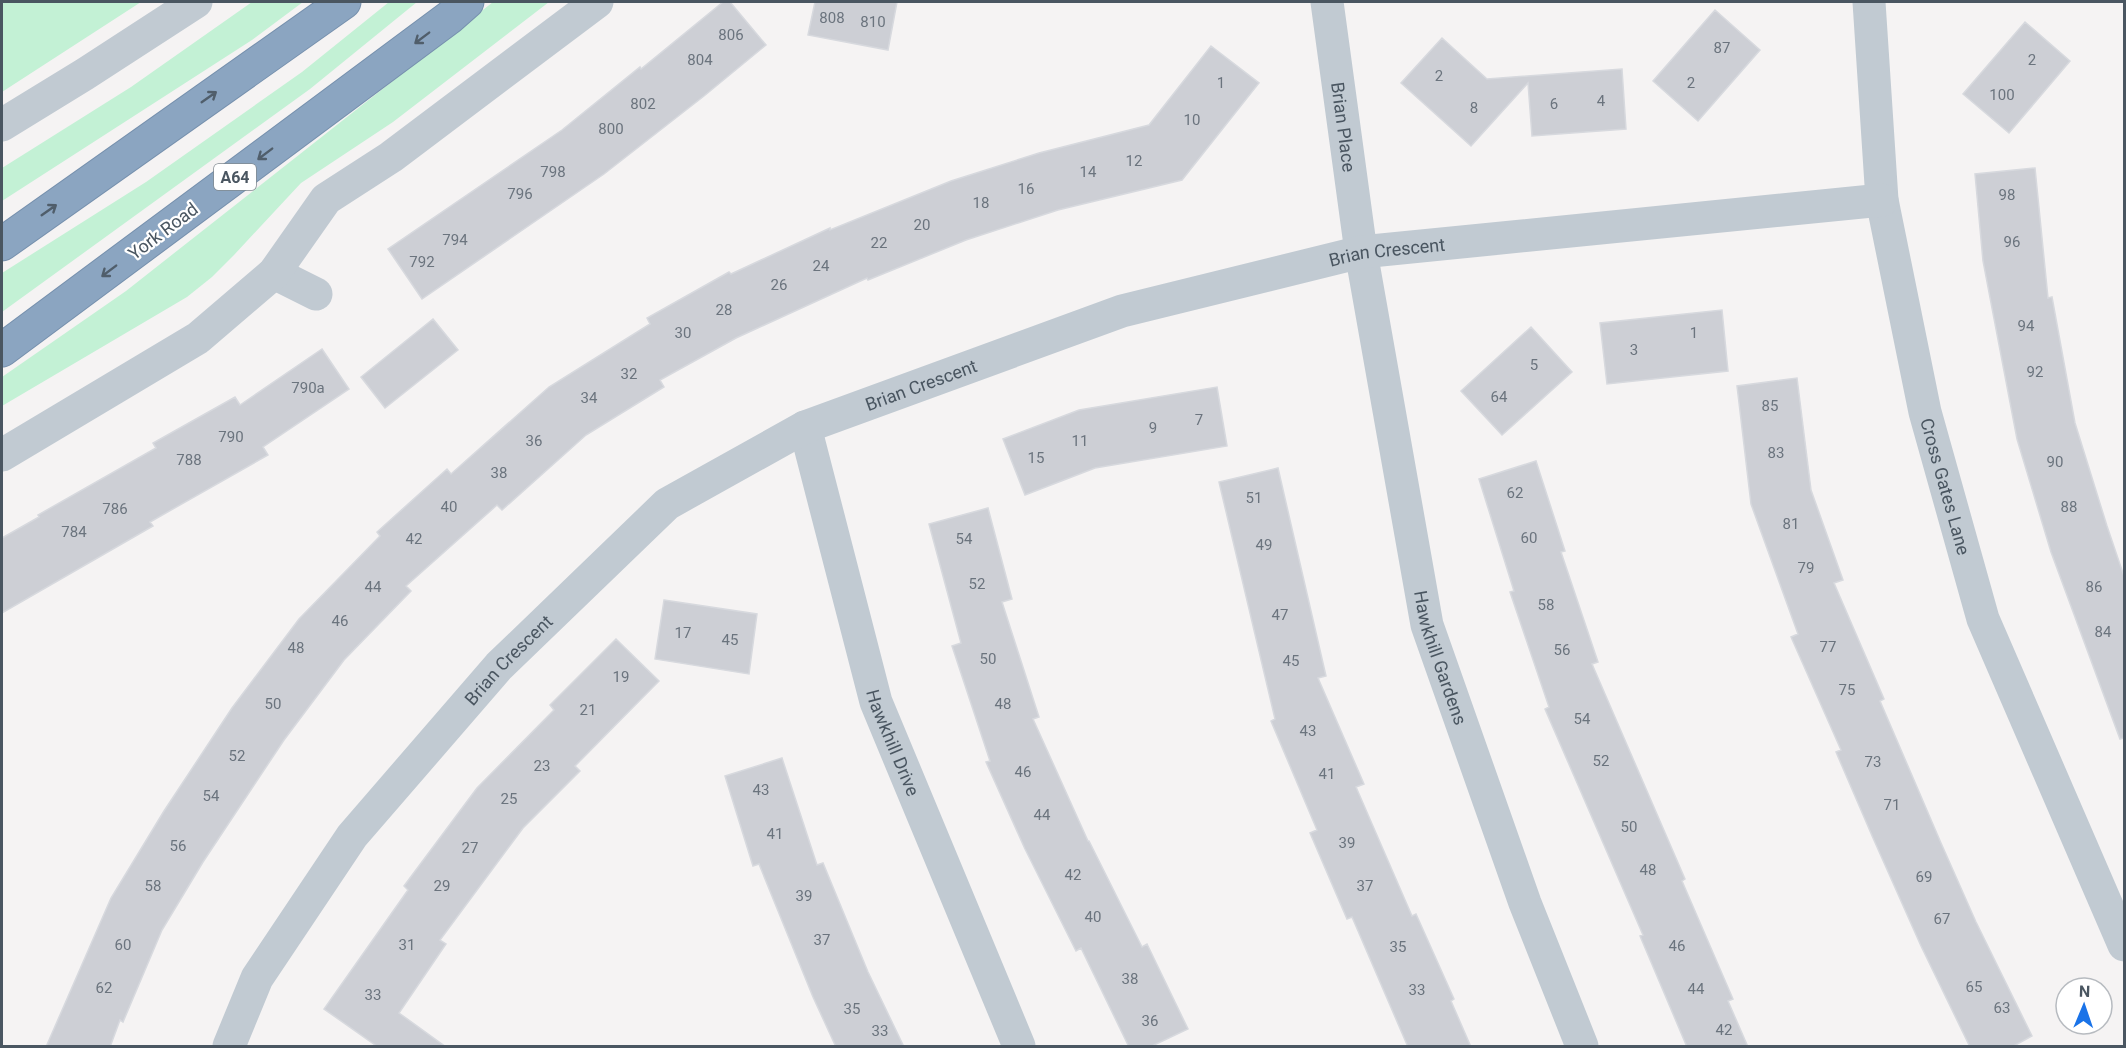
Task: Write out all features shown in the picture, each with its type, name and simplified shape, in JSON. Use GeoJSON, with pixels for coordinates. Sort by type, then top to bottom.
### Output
{"type":"FeatureCollection","features":[{"type":"Feature","properties":{"kind":"highway"},"geometry":{"type":"LineString","coordinates":[[2,244],[344,2]]}},
{"type":"Feature","properties":{"kind":"highway","name":"York Road"},"geometry":{"type":"LineString","coordinates":[[2,350],[450,18],[467,2]]}},
{"type":"Feature","properties":{"kind":"street"},"geometry":{"type":"LineString","coordinates":[[2,125],[196,2]]}},
{"type":"Feature","properties":{"kind":"street"},"geometry":{"type":"LineString","coordinates":[[2,455],[198,338],[274,273],[326,199],[391,158],[597,2]]}},
{"type":"Feature","properties":{"kind":"street","name":"Brian Place"},"geometry":{"type":"LineString","coordinates":[[1327,2],[1361,252]]}},
{"type":"Feature","properties":{"kind":"street","name":"Cross Gates Lane"},"geometry":{"type":"LineString","coordinates":[[1869,2],[1882,200],[1926,412],[1983,619],[2124,945]]}},
{"type":"Feature","properties":{"kind":"street","name":"Brian Crescent"},"geometry":{"type":"LineString","coordinates":[[229,1047],[257,978],[352,836],[499,666],[667,504],[805,427],[1122,311],[1361,252],[1882,200]]}},
{"type":"Feature","properties":{"kind":"street","name":"Hawkhill Gardens"},"geometry":{"type":"LineString","coordinates":[[1361,252],[1427,624],[1525,903],[1582,1047]]}},
{"type":"Feature","properties":{"kind":"street"},"geometry":{"type":"LineString","coordinates":[[274,273],[316,294]]}},
{"type":"Feature","properties":{"kind":"street","name":"Hawkhill Drive"},"geometry":{"type":"LineString","coordinates":[[805,427],[876,702],[1019,1047]]}},
{"type":"Feature","properties":{"kind":"green space"},"geometry":{"type":"Polygon","coordinates":[[[2,2],[141,2],[2,92],[2,2]]]}},
{"type":"Feature","properties":{"kind":"green space"},"geometry":{"type":"Polygon","coordinates":[[[252,2],[303,2],[252,40],[2,201],[2,168],[131,87],[252,2]]]}},
{"type":"Feature","properties":{"kind":"green space"},"geometry":{"type":"Polygon","coordinates":[[[389,2],[417,2],[310,89],[2,312],[2,273],[146,182],[302,72],[389,2]]]}},
{"type":"Feature","properties":{"kind":"green space"},"geometry":{"type":"Polygon","coordinates":[[[493,2],[549,2],[393,122],[301,183],[212,277],[187,297],[2,406],[2,377],[126,291],[493,2]]]}},
{"type":"Feature","properties":{"kind":"building"},"geometry":{"type":"Polygon","coordinates":[[[723,2],[730,2],[766,45],[604,174],[422,299],[388,249],[562,130],[723,2]]]}},
{"type":"Feature","properties":{"kind":"building"},"geometry":{"type":"Polygon","coordinates":[[[815,2],[897,2],[888,50],[808,35],[815,2]]]}},
{"type":"Feature","properties":{"kind":"building"},"geometry":{"type":"Polygon","coordinates":[[[1715,10],[1760,50],[1698,121],[1653,81],[1715,10]]]}},
{"type":"Feature","properties":{"kind":"building"},"geometry":{"type":"Polygon","coordinates":[[[2025,22],[2070,61],[2009,133],[1963,94],[2025,22]]]}},
{"type":"Feature","properties":{"kind":"building"},"geometry":{"type":"Polygon","coordinates":[[[1442,38],[1487,79],[1622,69],[1626,129],[1532,136],[1528,83],[1471,146],[1401,83],[1442,38]]]}},
{"type":"Feature","properties":{"kind":"building"},"geometry":{"type":"Polygon","coordinates":[[[1211,46],[1259,83],[1182,180],[1058,210],[966,240],[868,280],[867,278],[736,338],[660,380],[664,387],[586,435],[502,510],[497,505],[406,586],[411,591],[344,660],[284,740],[203,862],[162,930],[123,1022],[120,1020],[110,1047],[46,1047],[111,898],[164,811],[232,708],[299,619],[380,536],[377,532],[447,469],[451,474],[549,387],[650,324],[647,318],[729,272],[731,274],[830,228],[830,230],[951,181],[1039,153],[1149,125],[1211,46]]]}},
{"type":"Feature","properties":{"kind":"building"},"geometry":{"type":"Polygon","coordinates":[[[2035,168],[2048,298],[2052,297],[2075,423],[2124,576],[2124,738],[2120,739],[2051,552],[2017,439],[1983,261],[1975,174],[2035,168]]]}},
{"type":"Feature","properties":{"kind":"building"},"geometry":{"type":"Polygon","coordinates":[[[1722,310],[1728,371],[1607,384],[1600,323],[1722,310]]]}},
{"type":"Feature","properties":{"kind":"building"},"geometry":{"type":"Polygon","coordinates":[[[433,319],[458,350],[385,408],[361,377],[433,319]]]}},
{"type":"Feature","properties":{"kind":"building"},"geometry":{"type":"Polygon","coordinates":[[[1531,327],[1572,372],[1502,435],[1461,391],[1531,327]]]}},
{"type":"Feature","properties":{"kind":"building"},"geometry":{"type":"Polygon","coordinates":[[[322,349],[349,389],[263,447],[268,455],[150,522],[153,526],[2,613],[2,538],[156,448],[153,443],[235,397],[240,405],[322,349]]]}},
{"type":"Feature","properties":{"kind":"building"},"geometry":{"type":"Polygon","coordinates":[[[1797,378],[1811,490],[1843,580],[1834,583],[1884,699],[1880,701],[1941,843],[1976,922],[2032,1036],[2012,1047],[1970,1047],[1921,946],[1873,838],[1836,752],[1841,750],[1791,637],[1798,634],[1751,504],[1737,386],[1797,378]]]}},
{"type":"Feature","properties":{"kind":"building"},"geometry":{"type":"Polygon","coordinates":[[[1217,387],[1227,446],[1095,468],[1025,495],[1003,439],[1079,410],[1217,387]]]}},
{"type":"Feature","properties":{"kind":"building"},"geometry":{"type":"Polygon","coordinates":[[[1536,461],[1565,551],[1561,552],[1598,662],[1592,664],[1685,879],[1682,881],[1733,999],[1728,1001],[1748,1047],[1687,1047],[1640,936],[1643,935],[1545,709],[1549,707],[1510,592],[1514,591],[1479,479],[1536,461]]]}},
{"type":"Feature","properties":{"kind":"building"},"geometry":{"type":"Polygon","coordinates":[[[1278,468],[1326,676],[1318,678],[1364,784],[1356,787],[1412,916],[1416,914],[1454,999],[1451,1001],[1471,1047],[1408,1047],[1352,917],[1347,919],[1310,833],[1317,830],[1271,721],[1275,719],[1219,482],[1278,468]]]}},
{"type":"Feature","properties":{"kind":"building"},"geometry":{"type":"Polygon","coordinates":[[[988,508],[1012,599],[1002,602],[1039,717],[1033,719],[1088,841],[1142,947],[1147,944],[1188,1029],[1150,1047],[1129,1047],[1081,948],[1076,951],[1025,849],[986,762],[990,761],[952,646],[961,643],[929,524],[988,508]]]}},
{"type":"Feature","properties":{"kind":"building"},"geometry":{"type":"Polygon","coordinates":[[[664,600],[757,614],[749,674],[655,659],[664,600]]]}},
{"type":"Feature","properties":{"kind":"building"},"geometry":{"type":"Polygon","coordinates":[[[616,639],[659,681],[575,766],[580,771],[523,828],[440,940],[446,944],[399,1013],[446,1047],[378,1047],[324,1009],[408,890],[404,886],[477,788],[554,710],[550,705],[616,639]]]}},
{"type":"Feature","properties":{"kind":"building"},"geometry":{"type":"Polygon","coordinates":[[[782,758],[817,865],[823,863],[868,972],[904,1047],[836,1047],[813,997],[759,864],[753,866],[725,776],[782,758]]]}}]}
